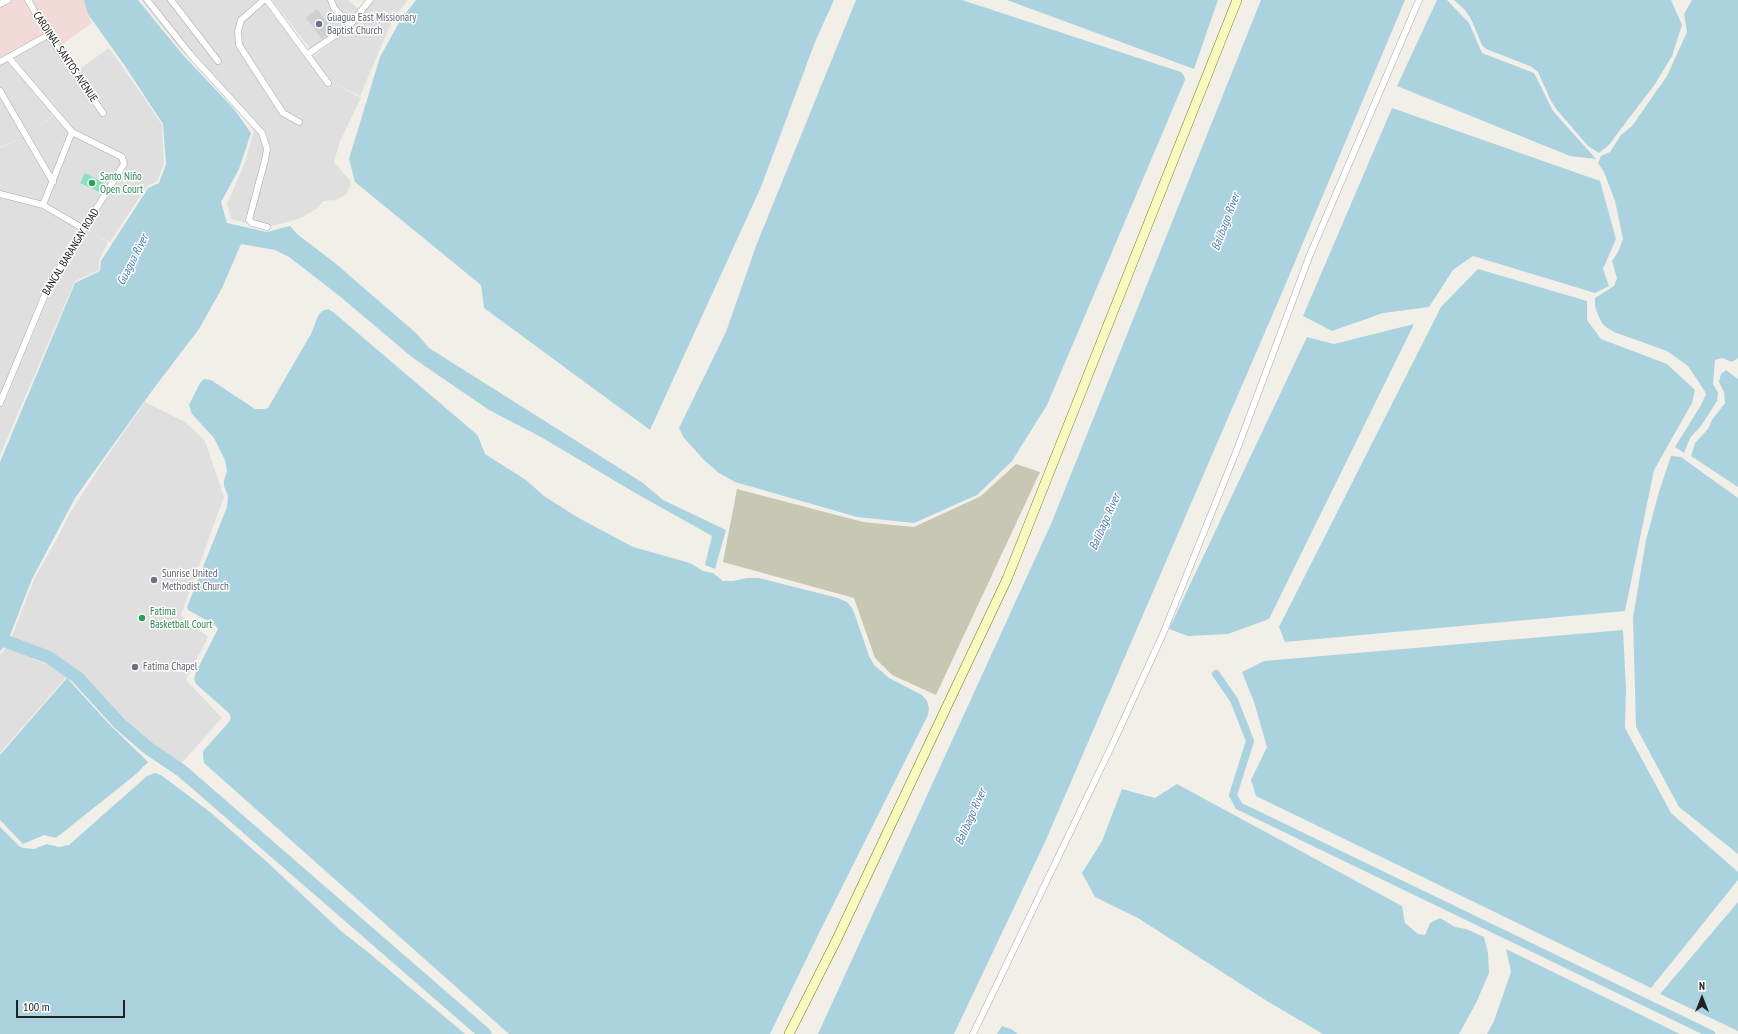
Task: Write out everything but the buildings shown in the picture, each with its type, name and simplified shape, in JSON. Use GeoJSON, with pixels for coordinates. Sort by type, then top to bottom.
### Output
{"type":"FeatureCollection","features":[{"type":"Feature","properties":{"kind":"street"},"geometry":{"type":"LineString","coordinates":[[0,4],[8,0]]}},
{"type":"Feature","properties":{"kind":"street","name":"CARDINAL SANTOS AVENUE"},"geometry":{"type":"LineString","coordinates":[[28,0],[48,35],[103,113]]}},
{"type":"Feature","properties":{"kind":"street"},"geometry":{"type":"LineString","coordinates":[[147,0],[190,54],[262,133],[266,149],[265,160],[249,220],[250,222],[267,226]]}},
{"type":"Feature","properties":{"kind":"street"},"geometry":{"type":"LineString","coordinates":[[171,0],[218,61]]}},
{"type":"Feature","properties":{"kind":"street"},"geometry":{"type":"LineString","coordinates":[[299,122],[284,113],[239,45],[238,31],[241,20],[266,0],[308,54],[328,83]]}},
{"type":"Feature","properties":{"kind":"street"},"geometry":{"type":"LineString","coordinates":[[331,0],[334,8],[350,25]]}},
{"type":"Feature","properties":{"kind":"street"},"geometry":{"type":"LineString","coordinates":[[308,54],[350,25],[370,0]]}},
{"type":"Feature","properties":{"kind":"street"},"geometry":{"type":"LineString","coordinates":[[789,1034],[836,941],[1007,579],[1237,0]]}},
{"type":"Feature","properties":{"kind":"street"},"geometry":{"type":"LineString","coordinates":[[973,1034],[1114,741],[1163,634],[1238,447],[1309,257],[1419,0]]}},
{"type":"Feature","properties":{"kind":"street"},"geometry":{"type":"LineString","coordinates":[[0,62],[48,35]]}},
{"type":"Feature","properties":{"kind":"street","name":"BANCAL BARANGAY ROAD"},"geometry":{"type":"LineString","coordinates":[[0,403],[49,285],[124,164],[122,157],[72,132],[9,58]]}},
{"type":"Feature","properties":{"kind":"street"},"geometry":{"type":"LineString","coordinates":[[0,91],[53,182]]}},
{"type":"Feature","properties":{"kind":"street"},"geometry":{"type":"LineString","coordinates":[[43,205],[72,132]]}},
{"type":"Feature","properties":{"kind":"street"},"geometry":{"type":"LineString","coordinates":[[0,194],[43,205],[84,229]]}},
{"type":"Feature","properties":{"kind":"shaded area"},"geometry":{"type":"Polygon","coordinates":[[[0,0],[24,0],[47,34],[0,58],[0,0]]]}},
{"type":"Feature","properties":{"kind":"shaded area"},"geometry":{"type":"Polygon","coordinates":[[[29,0],[84,0],[92,23],[60,46],[29,0]]]}},
{"type":"Feature","properties":{"kind":"shaded area"},"geometry":{"type":"Polygon","coordinates":[[[141,0],[263,0],[326,86],[332,82],[361,98],[340,141],[334,162],[351,182],[347,194],[336,200],[323,201],[318,208],[301,218],[265,228],[231,219],[227,204],[245,162],[254,131],[235,105],[180,49],[141,0]]]}},
{"type":"Feature","properties":{"kind":"shaded area"},"geometry":{"type":"Polygon","coordinates":[[[272,0],[348,0],[360,10],[347,25],[312,51],[272,0]]]}},
{"type":"Feature","properties":{"kind":"shaded area"},"geometry":{"type":"Polygon","coordinates":[[[372,0],[408,0],[393,19],[360,96],[330,81],[312,58],[354,25],[372,0]]]}},
{"type":"Feature","properties":{"kind":"shaded area","name":"Guagua East Missionary Baptist Church"},"geometry":{"type":"Polygon","coordinates":[[[317,9],[333,30],[322,39],[306,18],[317,9]]]}},
{"type":"Feature","properties":{"kind":"shaded area"},"geometry":{"type":"Polygon","coordinates":[[[50,37],[73,74],[109,48],[162,125],[164,164],[157,181],[147,186],[110,242],[93,233],[108,242],[99,260],[99,270],[75,281],[0,455],[0,197],[38,207],[83,228],[127,161],[73,130],[41,94],[15,58],[50,37]]]}},
{"type":"Feature","properties":{"kind":"shaded area"},"geometry":{"type":"Polygon","coordinates":[[[11,59],[54,114],[23,139],[55,114],[70,132],[40,204],[0,194],[0,148],[21,139],[0,147],[0,64],[11,59]]]}},
{"type":"Feature","properties":{"kind":"shaded area"},"geometry":{"type":"Polygon","coordinates":[[[74,135],[123,160],[82,226],[42,204],[74,135]]]}},
{"type":"Feature","properties":{"kind":"shaded area"},"geometry":{"type":"Polygon","coordinates":[[[145,402],[185,422],[205,441],[224,497],[181,615],[208,637],[186,680],[222,718],[181,764],[133,729],[78,675],[49,655],[10,641],[34,579],[68,516],[103,462],[145,402]]]}},
{"type":"Feature","properties":{"kind":"shaded area"},"geometry":{"type":"Polygon","coordinates":[[[1016,464],[1040,472],[936,695],[892,675],[875,658],[854,598],[723,562],[737,489],[863,522],[914,527],[981,496],[1016,464]]]}},
{"type":"Feature","properties":{"kind":"shaded area"},"geometry":{"type":"Polygon","coordinates":[[[6,647],[69,674],[0,753],[0,655],[6,647]]]}},
{"type":"Feature","properties":{"kind":"green space","name":"Santo Niño Open Court"},"geometry":{"type":"Polygon","coordinates":[[[85,173],[104,183],[99,192],[80,183],[85,173]]]}},
{"type":"Feature","properties":{"kind":"water","name":"Guagua River"},"geometry":{"type":"Polygon","coordinates":[[[84,0],[138,0],[183,55],[234,109],[251,133],[239,169],[221,202],[227,223],[267,232],[290,226],[297,234],[335,263],[417,334],[429,348],[643,483],[663,500],[726,530],[715,569],[705,565],[712,536],[637,494],[541,437],[489,410],[413,358],[337,294],[289,257],[275,250],[241,244],[222,288],[199,329],[154,388],[75,498],[32,579],[7,643],[0,651],[0,462],[75,283],[100,271],[101,261],[148,188],[159,183],[166,164],[163,124],[125,66],[88,14],[84,0]]]}},
{"type":"Feature","properties":{"kind":"water"},"geometry":{"type":"Polygon","coordinates":[[[416,0],[834,0],[815,42],[761,187],[650,430],[484,308],[481,285],[355,182],[349,159],[380,57],[401,19],[416,0]]]}},
{"type":"Feature","properties":{"kind":"water"},"geometry":{"type":"Polygon","coordinates":[[[856,0],[962,0],[1181,72],[1185,80],[1047,405],[1012,461],[977,495],[914,523],[857,517],[735,482],[719,473],[704,460],[684,438],[679,428],[726,332],[756,246],[856,0]]]}},
{"type":"Feature","properties":{"kind":"water"},"geometry":{"type":"Polygon","coordinates":[[[1007,0],[1218,0],[1194,69],[1007,0]]]}},
{"type":"Feature","properties":{"kind":"water","name":"Balibago River"},"geometry":{"type":"Polygon","coordinates":[[[1261,0],[1405,0],[1281,295],[1045,842],[954,1034],[818,1034],[1051,524],[1261,0]]]}},
{"type":"Feature","properties":{"kind":"water"},"geometry":{"type":"Polygon","coordinates":[[[1437,0],[1447,0],[1469,23],[1482,53],[1534,73],[1553,111],[1596,159],[1570,156],[1397,86],[1437,0]]]}},
{"type":"Feature","properties":{"kind":"water"},"geometry":{"type":"Polygon","coordinates":[[[1454,0],[1671,0],[1682,25],[1672,56],[1655,84],[1608,146],[1599,153],[1588,146],[1557,110],[1551,101],[1538,72],[1530,66],[1486,49],[1482,45],[1471,19],[1465,10],[1454,0]]]}},
{"type":"Feature","properties":{"kind":"water"},"geometry":{"type":"Polygon","coordinates":[[[1692,0],[1738,0],[1738,358],[1732,362],[1722,358],[1715,360],[1713,384],[1718,393],[1717,401],[1701,426],[1690,438],[1684,453],[1675,447],[1701,405],[1706,394],[1704,390],[1688,366],[1667,351],[1614,332],[1606,327],[1598,315],[1595,306],[1595,298],[1614,286],[1617,278],[1612,261],[1618,252],[1623,239],[1615,201],[1604,172],[1598,163],[1601,156],[1610,152],[1621,135],[1632,126],[1667,76],[1687,32],[1684,14],[1692,0]]]}},
{"type":"Feature","properties":{"kind":"water"},"geometry":{"type":"Polygon","coordinates":[[[1392,108],[1600,181],[1616,239],[1603,269],[1609,286],[1595,293],[1473,256],[1453,270],[1429,307],[1383,313],[1332,331],[1303,316],[1392,108]]]}},
{"type":"Feature","properties":{"kind":"water"},"geometry":{"type":"Polygon","coordinates":[[[1478,269],[1587,301],[1587,320],[1601,339],[1667,364],[1695,390],[1692,403],[1654,470],[1625,611],[1285,642],[1279,627],[1441,307],[1478,269]]]}},
{"type":"Feature","properties":{"kind":"water"},"geometry":{"type":"Polygon","coordinates":[[[328,309],[474,432],[478,436],[485,454],[526,480],[544,496],[577,517],[633,547],[690,563],[703,571],[713,573],[723,581],[759,578],[838,598],[847,602],[855,615],[869,656],[874,665],[889,678],[922,695],[927,701],[929,708],[928,715],[770,1034],[509,1034],[204,763],[203,751],[231,718],[229,713],[196,684],[194,679],[196,672],[218,629],[215,625],[188,610],[187,607],[227,507],[228,496],[224,486],[224,480],[227,471],[225,460],[214,438],[192,414],[189,405],[200,383],[204,379],[211,380],[255,409],[268,408],[311,334],[318,316],[322,311],[328,309]]]}},
{"type":"Feature","properties":{"kind":"water"},"geometry":{"type":"Polygon","coordinates":[[[1414,324],[1269,619],[1228,634],[1188,636],[1169,629],[1307,337],[1334,344],[1414,324]]]}},
{"type":"Feature","properties":{"kind":"water"},"geometry":{"type":"Polygon","coordinates":[[[1726,370],[1738,379],[1738,487],[1691,456],[1695,443],[1708,429],[1712,420],[1725,403],[1724,392],[1719,382],[1721,374],[1726,370]]]}},
{"type":"Feature","properties":{"kind":"water"},"geometry":{"type":"Polygon","coordinates":[[[1671,456],[1681,457],[1738,498],[1738,854],[1679,807],[1636,727],[1633,618],[1646,540],[1659,492],[1671,456]]]}},
{"type":"Feature","properties":{"kind":"water"},"geometry":{"type":"Polygon","coordinates":[[[1623,630],[1626,688],[1625,728],[1671,813],[1738,872],[1738,880],[1651,988],[1256,796],[1251,780],[1267,747],[1254,702],[1242,672],[1264,661],[1623,630]]]}},
{"type":"Feature","properties":{"kind":"water"},"geometry":{"type":"Polygon","coordinates":[[[67,678],[108,723],[148,762],[135,775],[56,838],[44,835],[23,844],[0,820],[0,755],[67,678]]]}},
{"type":"Feature","properties":{"kind":"water"},"geometry":{"type":"Polygon","coordinates":[[[155,773],[161,775],[210,812],[267,862],[341,931],[465,1034],[0,1034],[0,827],[19,846],[23,848],[34,849],[47,844],[59,847],[69,845],[147,776],[155,773]]]}},
{"type":"Feature","properties":{"kind":"water"},"geometry":{"type":"Polygon","coordinates":[[[1177,784],[1402,906],[1405,923],[1418,934],[1425,935],[1430,923],[1440,918],[1455,927],[1466,929],[1484,937],[1488,953],[1489,973],[1476,1003],[1459,1034],[1323,1034],[1267,1001],[1138,918],[1095,897],[1082,873],[1102,841],[1122,789],[1155,798],[1177,784]]]}},
{"type":"Feature","properties":{"kind":"water"},"geometry":{"type":"Polygon","coordinates":[[[1738,902],[1738,1031],[1660,994],[1738,902]]]}},
{"type":"Feature","properties":{"kind":"water"},"geometry":{"type":"Polygon","coordinates":[[[1506,949],[1680,1034],[1487,1034],[1494,1021],[1511,972],[1506,949]]]}},
{"type":"Feature","properties":{"kind":"water"},"geometry":{"type":"Polygon","coordinates":[[[1002,1026],[1011,1029],[1018,1034],[997,1034],[1002,1026]]]}},
{"type":"Feature","properties":{"kind":"waterway"},"geometry":{"type":"LineString","coordinates":[[0,639],[48,657],[77,677],[120,724],[148,748],[182,771],[485,1034]]}},
{"type":"Feature","properties":{"kind":"waterway"},"geometry":{"type":"LineString","coordinates":[[1216,674],[1234,700],[1250,741],[1233,795],[1239,806],[1711,1034]]}},
{"type":"Feature","properties":{"kind":"place","name":"Guagua East Missionary Baptist Church"},"geometry":{"type":"Point","coordinates":[319,24]}},
{"type":"Feature","properties":{"kind":"place","name":"Santo Niño Open Court"},"geometry":{"type":"Point","coordinates":[92,183]}},
{"type":"Feature","properties":{"kind":"place","name":"Sunrise United Methodist Church"},"geometry":{"type":"Point","coordinates":[154,580]}},
{"type":"Feature","properties":{"kind":"place","name":"Fatima Basketball Court"},"geometry":{"type":"Point","coordinates":[142,618]}},
{"type":"Feature","properties":{"kind":"place","name":"Fatima Chapel"},"geometry":{"type":"Point","coordinates":[135,667]}}]}
